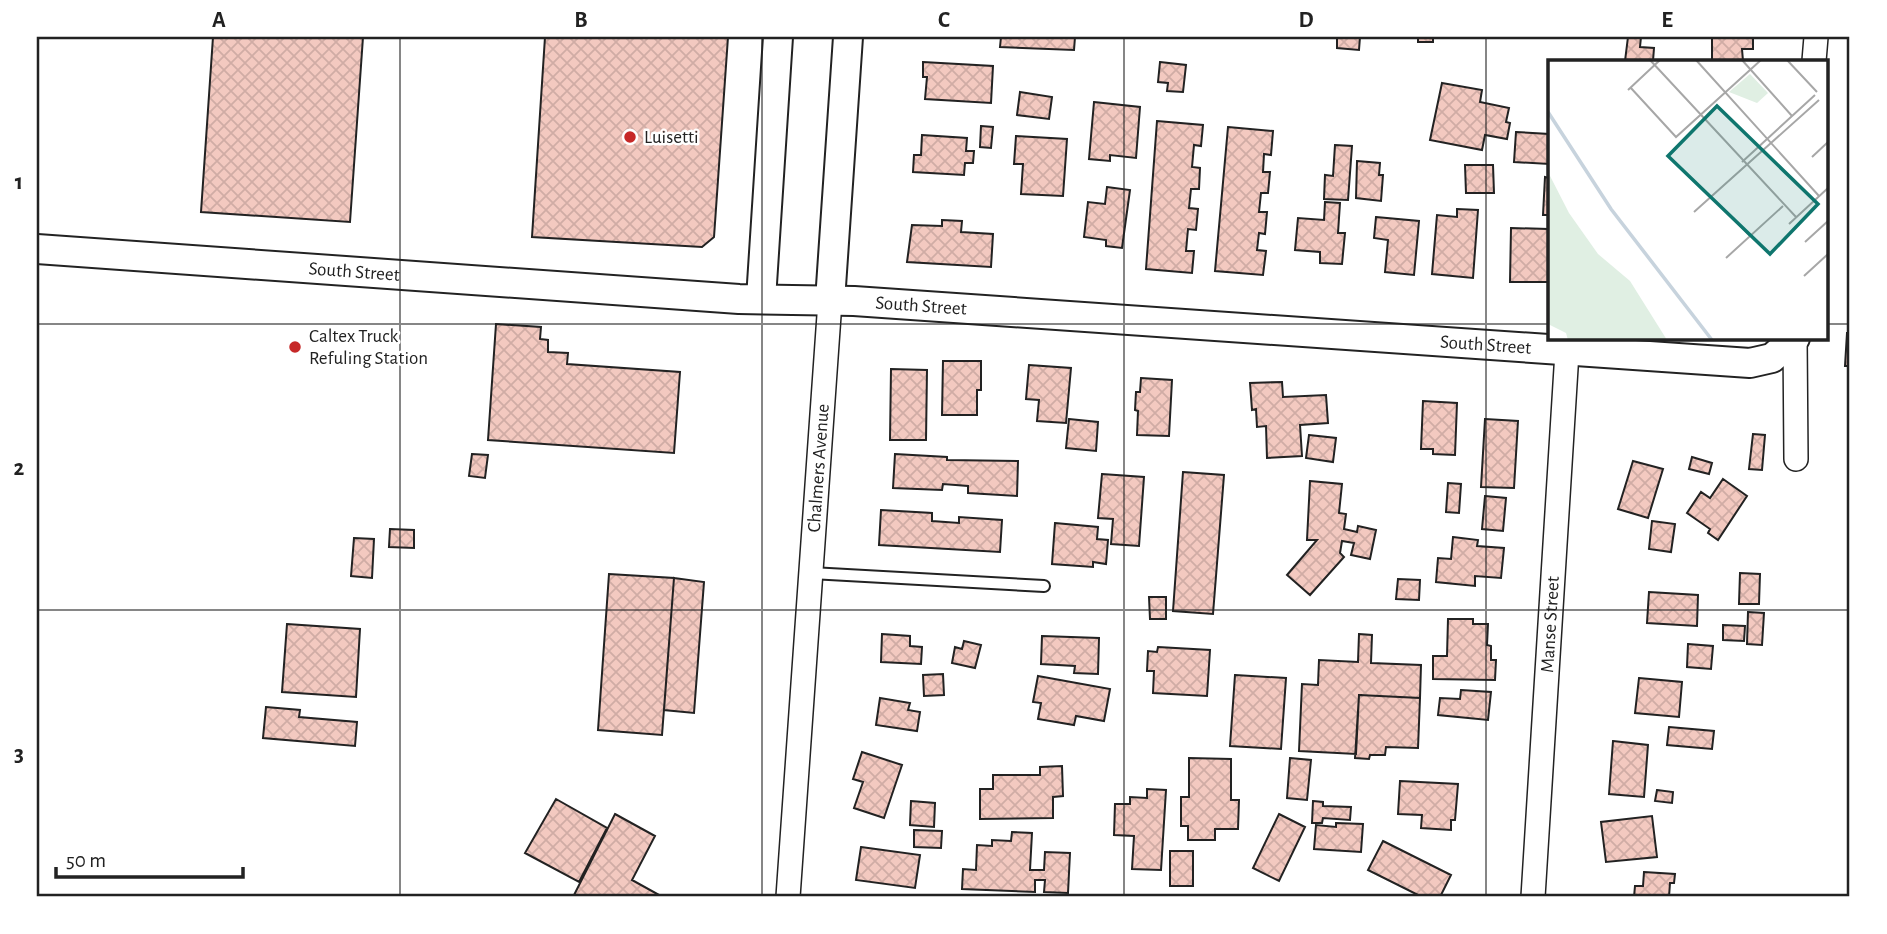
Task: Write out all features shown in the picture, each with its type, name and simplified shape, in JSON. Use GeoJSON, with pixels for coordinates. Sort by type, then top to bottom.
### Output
{"type":"FeatureCollection","features":[{"type":"Feature","properties":{"kind":"street"},"geometry":{"type":"LineString","coordinates":[[761,299],[778,37]]}},
{"type":"Feature","properties":{"kind":"street","name":"Chalmers Avenue"},"geometry":{"type":"LineString","coordinates":[[788,897],[848,37]]}},
{"type":"Feature","properties":{"kind":"street"},"geometry":{"type":"LineString","coordinates":[[1814,60],[1816,37]]}},
{"type":"Feature","properties":{"kind":"street","name":"South Street"},"geometry":{"type":"LineString","coordinates":[[37,249],[1750,363],[1772,358],[1793,340]]}},
{"type":"Feature","properties":{"kind":"street"},"geometry":{"type":"LineString","coordinates":[[1795,340],[1796,459]]}},
{"type":"Feature","properties":{"kind":"street","name":"Manse Street"},"geometry":{"type":"LineString","coordinates":[[1533,897],[1567,352]]}},
{"type":"Feature","properties":{"kind":"lane"},"geometry":{"type":"LineString","coordinates":[[811,573],[1044,586]]}},
{"type":"Feature","properties":{"kind":"building"},"geometry":{"type":"Polygon","coordinates":[[[213,37],[363,37],[350,222],[201,212],[213,37]]]}},
{"type":"Feature","properties":{"kind":"building","name":"Luisetti"},"geometry":{"type":"Polygon","coordinates":[[[545,37],[728,37],[714,237],[702,247],[532,237],[545,37]]]}},
{"type":"Feature","properties":{"kind":"building"},"geometry":{"type":"Polygon","coordinates":[[[1001,37],[1075,37],[1074,50],[1000,47],[1001,37]]]}},
{"type":"Feature","properties":{"kind":"building"},"geometry":{"type":"Polygon","coordinates":[[[1337,37],[1360,37],[1359,50],[1337,48],[1337,37]]]}},
{"type":"Feature","properties":{"kind":"building"},"geometry":{"type":"Polygon","coordinates":[[[1418,37],[1433,37],[1433,42],[1418,42],[1418,37]]]}},
{"type":"Feature","properties":{"kind":"building"},"geometry":{"type":"Polygon","coordinates":[[[1628,37],[1641,37],[1640,47],[1654,48],[1653,60],[1625,60],[1628,37]]]}},
{"type":"Feature","properties":{"kind":"building"},"geometry":{"type":"Polygon","coordinates":[[[1712,37],[1753,37],[1753,49],[1742,49],[1743,60],[1712,60],[1712,37]]]}},
{"type":"Feature","properties":{"kind":"building"},"geometry":{"type":"Polygon","coordinates":[[[923,62],[993,66],[991,103],[925,99],[927,77],[923,77],[923,62]]]}},
{"type":"Feature","properties":{"kind":"building"},"geometry":{"type":"Polygon","coordinates":[[[1160,62],[1186,65],[1183,92],[1167,91],[1168,83],[1158,82],[1160,62]]]}},
{"type":"Feature","properties":{"kind":"building"},"geometry":{"type":"Polygon","coordinates":[[[1442,83],[1482,90],[1480,102],[1509,108],[1507,139],[1485,135],[1482,150],[1430,140],[1442,83]]]}},
{"type":"Feature","properties":{"kind":"building"},"geometry":{"type":"Polygon","coordinates":[[[1020,92],[1052,97],[1049,119],[1017,115],[1020,92]]]}},
{"type":"Feature","properties":{"kind":"building"},"geometry":{"type":"Polygon","coordinates":[[[1094,102],[1140,107],[1136,158],[1110,155],[1110,161],[1089,159],[1094,102]]]}},
{"type":"Feature","properties":{"kind":"building"},"geometry":{"type":"Polygon","coordinates":[[[1157,121],[1203,125],[1201,146],[1194,145],[1192,167],[1200,168],[1199,189],[1191,189],[1189,208],[1198,209],[1196,230],[1188,229],[1186,251],[1194,251],[1192,273],[1146,269],[1157,121]]]}},
{"type":"Feature","properties":{"kind":"building"},"geometry":{"type":"Polygon","coordinates":[[[981,126],[993,127],[991,148],[980,147],[981,126]]]}},
{"type":"Feature","properties":{"kind":"building"},"geometry":{"type":"Polygon","coordinates":[[[1228,127],[1273,131],[1271,155],[1264,154],[1263,172],[1270,172],[1268,193],[1261,193],[1259,212],[1267,212],[1265,234],[1259,233],[1257,250],[1266,251],[1263,275],[1215,271],[1228,127]]]}},
{"type":"Feature","properties":{"kind":"building"},"geometry":{"type":"Polygon","coordinates":[[[1516,132],[1548,134],[1548,164],[1514,162],[1516,132]]]}},
{"type":"Feature","properties":{"kind":"building"},"geometry":{"type":"Polygon","coordinates":[[[922,135],[967,138],[966,151],[974,151],[973,163],[965,163],[964,175],[913,172],[914,155],[921,155],[922,135]]]}},
{"type":"Feature","properties":{"kind":"building"},"geometry":{"type":"Polygon","coordinates":[[[1016,136],[1067,139],[1063,196],[1021,194],[1023,164],[1014,164],[1016,136]]]}},
{"type":"Feature","properties":{"kind":"building"},"geometry":{"type":"Polygon","coordinates":[[[1335,145],[1352,146],[1348,200],[1324,199],[1325,175],[1333,176],[1335,145]]]}},
{"type":"Feature","properties":{"kind":"building"},"geometry":{"type":"Polygon","coordinates":[[[1357,161],[1380,163],[1379,175],[1383,175],[1381,201],[1356,198],[1357,161]]]}},
{"type":"Feature","properties":{"kind":"building"},"geometry":{"type":"Polygon","coordinates":[[[1465,165],[1493,165],[1494,193],[1466,193],[1465,165]]]}},
{"type":"Feature","properties":{"kind":"building"},"geometry":{"type":"Polygon","coordinates":[[[1545,177],[1548,178],[1548,215],[1543,215],[1545,177]]]}},
{"type":"Feature","properties":{"kind":"building"},"geometry":{"type":"Polygon","coordinates":[[[1107,187],[1130,190],[1122,248],[1106,246],[1106,240],[1084,237],[1088,202],[1105,204],[1107,187]]]}},
{"type":"Feature","properties":{"kind":"building"},"geometry":{"type":"Polygon","coordinates":[[[1325,202],[1340,203],[1338,233],[1345,233],[1342,264],[1320,263],[1320,252],[1295,250],[1298,218],[1324,220],[1325,202]]]}},
{"type":"Feature","properties":{"kind":"building"},"geometry":{"type":"Polygon","coordinates":[[[1457,209],[1478,210],[1473,278],[1432,274],[1437,215],[1457,217],[1457,209]]]}},
{"type":"Feature","properties":{"kind":"building"},"geometry":{"type":"Polygon","coordinates":[[[1376,217],[1419,221],[1414,275],[1385,272],[1388,240],[1374,238],[1376,217]]]}},
{"type":"Feature","properties":{"kind":"building"},"geometry":{"type":"Polygon","coordinates":[[[942,220],[962,221],[961,232],[993,234],[991,267],[907,262],[912,225],[942,226],[942,220]]]}},
{"type":"Feature","properties":{"kind":"building"},"geometry":{"type":"Polygon","coordinates":[[[1511,228],[1548,229],[1548,282],[1510,282],[1511,228]]]}},
{"type":"Feature","properties":{"kind":"building"},"geometry":{"type":"Polygon","coordinates":[[[496,324],[541,327],[540,339],[548,340],[548,352],[568,353],[567,364],[680,372],[674,453],[488,440],[496,324]]]}},
{"type":"Feature","properties":{"kind":"building"},"geometry":{"type":"Polygon","coordinates":[[[1847,333],[1850,333],[1850,366],[1845,366],[1847,333]]]}},
{"type":"Feature","properties":{"kind":"building"},"geometry":{"type":"Polygon","coordinates":[[[943,361],[981,361],[981,390],[977,390],[977,415],[942,415],[943,361]]]}},
{"type":"Feature","properties":{"kind":"building"},"geometry":{"type":"Polygon","coordinates":[[[1029,365],[1071,368],[1066,423],[1037,421],[1039,400],[1026,399],[1029,365]]]}},
{"type":"Feature","properties":{"kind":"building"},"geometry":{"type":"Polygon","coordinates":[[[891,369],[927,370],[926,440],[890,440],[891,369]]]}},
{"type":"Feature","properties":{"kind":"building"},"geometry":{"type":"Polygon","coordinates":[[[1141,378],[1172,380],[1169,436],[1137,435],[1136,392],[1140,392],[1141,378]]]}},
{"type":"Feature","properties":{"kind":"building"},"geometry":{"type":"Polygon","coordinates":[[[1282,382],[1283,397],[1326,395],[1328,423],[1300,425],[1302,456],[1267,458],[1266,426],[1257,427],[1256,409],[1252,410],[1250,383],[1282,382]]]}},
{"type":"Feature","properties":{"kind":"building"},"geometry":{"type":"Polygon","coordinates":[[[1423,401],[1457,403],[1455,455],[1433,454],[1433,449],[1421,449],[1423,401]]]}},
{"type":"Feature","properties":{"kind":"building"},"geometry":{"type":"Polygon","coordinates":[[[1069,419],[1098,422],[1096,451],[1066,448],[1069,419]]]}},
{"type":"Feature","properties":{"kind":"building"},"geometry":{"type":"Polygon","coordinates":[[[1485,419],[1518,421],[1514,488],[1481,487],[1485,419]]]}},
{"type":"Feature","properties":{"kind":"building"},"geometry":{"type":"Polygon","coordinates":[[[1753,434],[1765,435],[1762,470],[1749,469],[1753,434]]]}},
{"type":"Feature","properties":{"kind":"building"},"geometry":{"type":"Polygon","coordinates":[[[1309,435],[1336,438],[1333,462],[1306,458],[1309,435]]]}},
{"type":"Feature","properties":{"kind":"building"},"geometry":{"type":"Polygon","coordinates":[[[472,454],[488,455],[485,478],[469,476],[472,454]]]}},
{"type":"Feature","properties":{"kind":"building"},"geometry":{"type":"Polygon","coordinates":[[[895,454],[947,457],[947,460],[1018,461],[1017,496],[968,493],[968,486],[943,484],[942,490],[893,488],[895,454]]]}},
{"type":"Feature","properties":{"kind":"building"},"geometry":{"type":"Polygon","coordinates":[[[1692,457],[1712,463],[1709,474],[1689,469],[1692,457]]]}},
{"type":"Feature","properties":{"kind":"building"},"geometry":{"type":"Polygon","coordinates":[[[1633,461],[1663,469],[1648,518],[1618,509],[1633,461]]]}},
{"type":"Feature","properties":{"kind":"building"},"geometry":{"type":"Polygon","coordinates":[[[1183,472],[1224,475],[1213,614],[1173,611],[1183,472]]]}},
{"type":"Feature","properties":{"kind":"building"},"geometry":{"type":"Polygon","coordinates":[[[1102,474],[1144,477],[1139,546],[1111,544],[1113,519],[1098,518],[1102,474]]]}},
{"type":"Feature","properties":{"kind":"building"},"geometry":{"type":"Polygon","coordinates":[[[1723,479],[1747,496],[1718,540],[1708,533],[1710,529],[1687,513],[1701,492],[1710,498],[1723,479]]]}},
{"type":"Feature","properties":{"kind":"building"},"geometry":{"type":"Polygon","coordinates":[[[1310,481],[1342,484],[1339,513],[1346,514],[1344,529],[1357,532],[1358,526],[1376,530],[1370,559],[1351,555],[1354,543],[1342,541],[1340,553],[1344,557],[1310,595],[1287,575],[1317,540],[1307,540],[1310,481]]]}},
{"type":"Feature","properties":{"kind":"building"},"geometry":{"type":"Polygon","coordinates":[[[1448,483],[1461,484],[1459,513],[1446,512],[1448,483]]]}},
{"type":"Feature","properties":{"kind":"building"},"geometry":{"type":"Polygon","coordinates":[[[1485,496],[1506,498],[1503,531],[1482,529],[1485,496]]]}},
{"type":"Feature","properties":{"kind":"building"},"geometry":{"type":"Polygon","coordinates":[[[881,510],[932,513],[932,521],[959,523],[959,517],[1002,520],[1000,552],[879,545],[881,510]]]}},
{"type":"Feature","properties":{"kind":"building"},"geometry":{"type":"Polygon","coordinates":[[[1652,521],[1675,524],[1671,552],[1649,549],[1652,521]]]}},
{"type":"Feature","properties":{"kind":"building"},"geometry":{"type":"Polygon","coordinates":[[[1055,523],[1098,527],[1097,539],[1108,540],[1106,564],[1093,562],[1093,567],[1052,564],[1055,523]]]}},
{"type":"Feature","properties":{"kind":"building"},"geometry":{"type":"Polygon","coordinates":[[[390,529],[414,530],[414,548],[389,547],[390,529]]]}},
{"type":"Feature","properties":{"kind":"building"},"geometry":{"type":"Polygon","coordinates":[[[1453,537],[1478,540],[1477,546],[1504,548],[1501,578],[1475,576],[1475,586],[1436,582],[1438,558],[1451,559],[1453,537]]]}},
{"type":"Feature","properties":{"kind":"building"},"geometry":{"type":"Polygon","coordinates":[[[354,538],[374,539],[372,578],[351,576],[354,538]]]}},
{"type":"Feature","properties":{"kind":"building"},"geometry":{"type":"Polygon","coordinates":[[[1740,573],[1760,574],[1759,604],[1739,604],[1740,573]]]}},
{"type":"Feature","properties":{"kind":"building"},"geometry":{"type":"Polygon","coordinates":[[[609,574],[674,578],[662,735],[598,730],[609,574]]]}},
{"type":"Feature","properties":{"kind":"building"},"geometry":{"type":"Polygon","coordinates":[[[674,578],[704,582],[694,713],[664,710],[674,578]]]}},
{"type":"Feature","properties":{"kind":"building"},"geometry":{"type":"Polygon","coordinates":[[[1398,579],[1420,580],[1419,600],[1396,599],[1398,579]]]}},
{"type":"Feature","properties":{"kind":"building"},"geometry":{"type":"Polygon","coordinates":[[[1649,592],[1698,595],[1697,626],[1647,623],[1649,592]]]}},
{"type":"Feature","properties":{"kind":"building"},"geometry":{"type":"Polygon","coordinates":[[[1149,597],[1166,597],[1166,619],[1150,619],[1149,597]]]}},
{"type":"Feature","properties":{"kind":"building"},"geometry":{"type":"Polygon","coordinates":[[[1748,612],[1764,613],[1762,645],[1747,644],[1748,612]]]}},
{"type":"Feature","properties":{"kind":"building"},"geometry":{"type":"Polygon","coordinates":[[[1448,619],[1473,619],[1473,624],[1488,624],[1487,645],[1491,646],[1491,660],[1496,660],[1495,680],[1433,679],[1433,656],[1447,656],[1448,619]]]}},
{"type":"Feature","properties":{"kind":"building"},"geometry":{"type":"Polygon","coordinates":[[[287,624],[360,629],[356,697],[282,692],[287,624]]]}},
{"type":"Feature","properties":{"kind":"building"},"geometry":{"type":"Polygon","coordinates":[[[1723,625],[1745,626],[1744,641],[1723,640],[1723,625]]]}},
{"type":"Feature","properties":{"kind":"building"},"geometry":{"type":"Polygon","coordinates":[[[882,634],[910,636],[910,646],[922,647],[921,664],[881,662],[882,634]]]}},
{"type":"Feature","properties":{"kind":"building"},"geometry":{"type":"Polygon","coordinates":[[[1359,634],[1372,635],[1371,663],[1421,665],[1420,698],[1359,695],[1356,754],[1299,751],[1302,684],[1318,685],[1319,660],[1358,662],[1359,634]]]}},
{"type":"Feature","properties":{"kind":"building"},"geometry":{"type":"Polygon","coordinates":[[[1042,636],[1099,638],[1098,674],[1074,673],[1075,666],[1041,664],[1042,636]]]}},
{"type":"Feature","properties":{"kind":"building"},"geometry":{"type":"Polygon","coordinates":[[[964,641],[981,645],[975,668],[952,663],[955,647],[962,649],[964,641]]]}},
{"type":"Feature","properties":{"kind":"building"},"geometry":{"type":"Polygon","coordinates":[[[1688,644],[1713,646],[1711,669],[1687,667],[1688,644]]]}},
{"type":"Feature","properties":{"kind":"building"},"geometry":{"type":"Polygon","coordinates":[[[1158,647],[1210,650],[1207,696],[1153,693],[1154,671],[1147,671],[1148,651],[1157,652],[1158,647]]]}},
{"type":"Feature","properties":{"kind":"building"},"geometry":{"type":"Polygon","coordinates":[[[943,674],[944,695],[924,696],[923,675],[943,674]]]}},
{"type":"Feature","properties":{"kind":"building"},"geometry":{"type":"Polygon","coordinates":[[[1235,675],[1286,678],[1281,749],[1230,746],[1235,675]]]}},
{"type":"Feature","properties":{"kind":"building"},"geometry":{"type":"Polygon","coordinates":[[[1038,676],[1110,689],[1104,721],[1076,716],[1074,725],[1038,719],[1041,703],[1033,702],[1038,676]]]}},
{"type":"Feature","properties":{"kind":"building"},"geometry":{"type":"Polygon","coordinates":[[[1639,678],[1682,682],[1679,717],[1635,713],[1639,678]]]}},
{"type":"Feature","properties":{"kind":"building"},"geometry":{"type":"Polygon","coordinates":[[[1461,690],[1491,692],[1488,720],[1438,715],[1440,698],[1460,699],[1461,690]]]}},
{"type":"Feature","properties":{"kind":"building"},"geometry":{"type":"Polygon","coordinates":[[[1359,695],[1420,698],[1418,748],[1386,747],[1385,755],[1370,755],[1369,759],[1355,758],[1359,695]]]}},
{"type":"Feature","properties":{"kind":"building"},"geometry":{"type":"Polygon","coordinates":[[[880,698],[910,703],[908,710],[920,712],[917,731],[876,725],[880,698]]]}},
{"type":"Feature","properties":{"kind":"building"},"geometry":{"type":"Polygon","coordinates":[[[266,707],[300,710],[299,717],[357,722],[355,746],[263,738],[266,707]]]}},
{"type":"Feature","properties":{"kind":"building"},"geometry":{"type":"Polygon","coordinates":[[[1669,727],[1714,731],[1712,749],[1667,745],[1669,727]]]}},
{"type":"Feature","properties":{"kind":"building"},"geometry":{"type":"Polygon","coordinates":[[[1613,741],[1648,745],[1644,797],[1609,794],[1613,741]]]}},
{"type":"Feature","properties":{"kind":"building"},"geometry":{"type":"Polygon","coordinates":[[[862,752],[902,765],[884,818],[854,808],[863,782],[853,779],[862,752]]]}},
{"type":"Feature","properties":{"kind":"building"},"geometry":{"type":"Polygon","coordinates":[[[1189,758],[1231,759],[1231,800],[1239,800],[1238,829],[1215,829],[1215,840],[1188,840],[1188,826],[1181,826],[1181,797],[1189,797],[1189,758]]]}},
{"type":"Feature","properties":{"kind":"building"},"geometry":{"type":"Polygon","coordinates":[[[1290,758],[1311,760],[1307,800],[1287,798],[1290,758]]]}},
{"type":"Feature","properties":{"kind":"building"},"geometry":{"type":"Polygon","coordinates":[[[1062,766],[1063,796],[1053,797],[1053,818],[980,819],[980,789],[993,789],[993,775],[1040,775],[1040,767],[1062,766]]]}},
{"type":"Feature","properties":{"kind":"building"},"geometry":{"type":"Polygon","coordinates":[[[1400,781],[1458,784],[1455,820],[1451,820],[1451,830],[1421,828],[1422,815],[1398,814],[1400,781]]]}},
{"type":"Feature","properties":{"kind":"building"},"geometry":{"type":"Polygon","coordinates":[[[1147,789],[1166,790],[1161,870],[1132,869],[1134,836],[1114,835],[1115,804],[1130,804],[1130,797],[1147,798],[1147,789]]]}},
{"type":"Feature","properties":{"kind":"building"},"geometry":{"type":"Polygon","coordinates":[[[1657,790],[1673,792],[1672,803],[1655,801],[1657,790]]]}},
{"type":"Feature","properties":{"kind":"building"},"geometry":{"type":"Polygon","coordinates":[[[556,799],[607,828],[579,882],[525,853],[556,799]]]}},
{"type":"Feature","properties":{"kind":"building"},"geometry":{"type":"Polygon","coordinates":[[[911,801],[935,803],[934,827],[910,825],[911,801]]]}},
{"type":"Feature","properties":{"kind":"building"},"geometry":{"type":"Polygon","coordinates":[[[1313,801],[1323,802],[1323,806],[1351,807],[1350,820],[1323,818],[1322,823],[1312,823],[1313,801]]]}},
{"type":"Feature","properties":{"kind":"building"},"geometry":{"type":"Polygon","coordinates":[[[615,814],[655,836],[632,880],[660,897],[573,897],[615,814]]]}},
{"type":"Feature","properties":{"kind":"building"},"geometry":{"type":"Polygon","coordinates":[[[1279,814],[1305,827],[1279,881],[1253,868],[1279,814]]]}},
{"type":"Feature","properties":{"kind":"building"},"geometry":{"type":"Polygon","coordinates":[[[1652,816],[1657,857],[1606,862],[1601,822],[1652,816]]]}},
{"type":"Feature","properties":{"kind":"building"},"geometry":{"type":"Polygon","coordinates":[[[1336,823],[1363,824],[1361,852],[1314,849],[1316,825],[1336,827],[1336,823]]]}},
{"type":"Feature","properties":{"kind":"building"},"geometry":{"type":"Polygon","coordinates":[[[914,830],[942,831],[941,848],[914,847],[914,830]]]}},
{"type":"Feature","properties":{"kind":"building"},"geometry":{"type":"Polygon","coordinates":[[[1012,832],[1032,833],[1030,870],[1044,870],[1045,852],[1070,853],[1068,893],[1044,892],[1045,880],[1035,880],[1035,892],[962,889],[963,869],[976,870],[977,845],[992,846],[992,840],[1011,841],[1012,832]]]}},
{"type":"Feature","properties":{"kind":"building"},"geometry":{"type":"Polygon","coordinates":[[[1383,841],[1451,875],[1440,897],[1422,897],[1368,870],[1383,841]]]}},
{"type":"Feature","properties":{"kind":"building"},"geometry":{"type":"Polygon","coordinates":[[[861,847],[920,855],[915,888],[856,880],[861,847]]]}},
{"type":"Feature","properties":{"kind":"building"},"geometry":{"type":"Polygon","coordinates":[[[1170,851],[1193,851],[1193,886],[1170,886],[1170,851]]]}},
{"type":"Feature","properties":{"kind":"building"},"geometry":{"type":"Polygon","coordinates":[[[1644,872],[1675,874],[1674,883],[1670,883],[1669,897],[1634,897],[1635,886],[1643,886],[1644,872]]]}},
{"type":"Feature","properties":{"kind":"place","name":"Luisetti"},"geometry":{"type":"Point","coordinates":[630,137]}},
{"type":"Feature","properties":{"kind":"place","name":"Caltex Truck Refuling Station"},"geometry":{"type":"Point","coordinates":[295,347]}}]}
